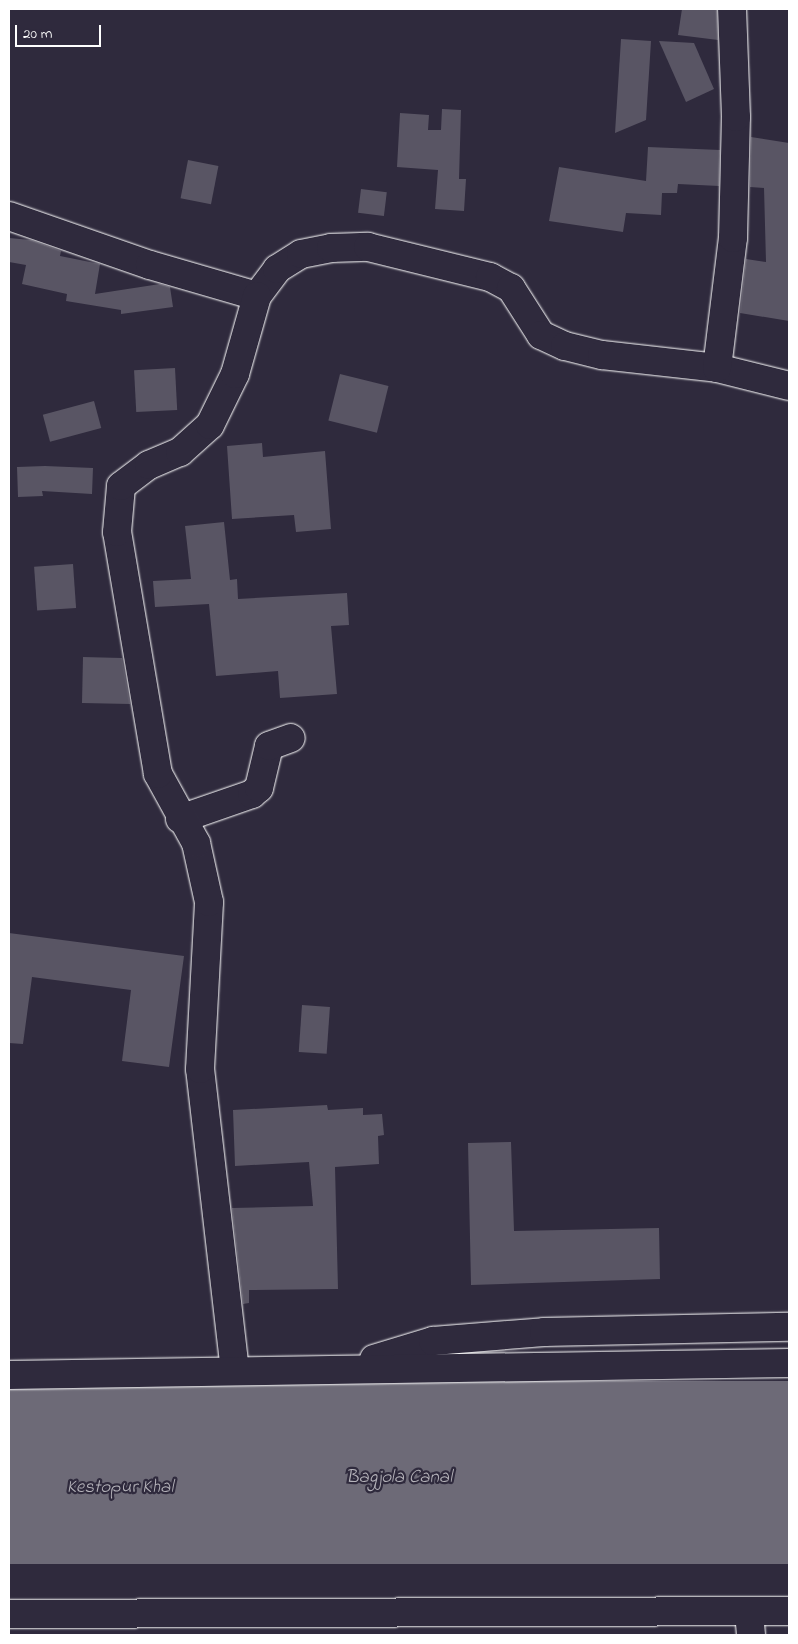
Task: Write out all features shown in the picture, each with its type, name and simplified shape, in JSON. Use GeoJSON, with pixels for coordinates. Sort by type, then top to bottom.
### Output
{"type":"FeatureCollection","features":[{"type":"Feature","properties":{"kind":"street"},"geometry":{"type":"LineString","coordinates":[[717,368],[733,238],[736,116],[732,9]]}},
{"type":"Feature","properties":{"kind":"street"},"geometry":{"type":"LineString","coordinates":[[9,216],[150,265],[257,296]]}},
{"type":"Feature","properties":{"kind":"street"},"geometry":{"type":"LineString","coordinates":[[235,1371],[200,1069],[209,902],[196,843],[180,819],[158,774],[128,618],[117,532],[121,486],[149,465],[180,452],[210,426],[235,374],[257,296],[277,269],[301,254],[331,248],[368,247],[490,277],[511,288],[541,335],[565,346],[602,355],[717,368],[789,386]]}},
{"type":"Feature","properties":{"kind":"street"},"geometry":{"type":"LineString","coordinates":[[180,819],[252,794],[259,788],[269,746],[291,738]]}},
{"type":"Feature","properties":{"kind":"street"},"geometry":{"type":"LineString","coordinates":[[344,1368],[433,1342],[544,1332],[789,1327]]}},
{"type":"Feature","properties":{"kind":"street"},"geometry":{"type":"LineString","coordinates":[[9,1375],[344,1368],[789,1363]]}},
{"type":"Feature","properties":{"kind":"street"},"geometry":{"type":"LineString","coordinates":[[9,1614],[750,1624],[789,1610]]}},
{"type":"Feature","properties":{"kind":"water","name":"Kestopur Khal"},"geometry":{"type":"Polygon","coordinates":[[[9,1381],[789,1381],[789,1564],[9,1564],[9,1381]]]}},
{"type":"Feature","properties":{"kind":"building"},"geometry":{"type":"Polygon","coordinates":[[[682,9],[717,9],[718,40],[678,35],[682,9]]]}},
{"type":"Feature","properties":{"kind":"building"},"geometry":{"type":"Polygon","coordinates":[[[621,39],[651,41],[646,120],[615,133],[621,39]]]}},
{"type":"Feature","properties":{"kind":"building"},"geometry":{"type":"Polygon","coordinates":[[[659,41],[694,43],[714,89],[686,102],[659,41]]]}},
{"type":"Feature","properties":{"kind":"building"},"geometry":{"type":"Polygon","coordinates":[[[442,109],[461,110],[459,179],[466,179],[464,211],[435,209],[438,170],[397,167],[400,113],[429,115],[428,130],[441,130],[442,109]]]}},
{"type":"Feature","properties":{"kind":"building"},"geometry":{"type":"Polygon","coordinates":[[[751,137],[789,143],[789,321],[740,313],[746,259],[766,262],[764,188],[750,187],[751,137]]]}},
{"type":"Feature","properties":{"kind":"building"},"geometry":{"type":"Polygon","coordinates":[[[648,147],[720,150],[719,186],[678,184],[677,193],[662,193],[661,215],[626,213],[623,232],[549,221],[559,167],[646,181],[648,147]]]}},
{"type":"Feature","properties":{"kind":"building"},"geometry":{"type":"Polygon","coordinates":[[[188,160],[218,166],[211,204],[181,198],[188,160]]]}},
{"type":"Feature","properties":{"kind":"building"},"geometry":{"type":"Polygon","coordinates":[[[361,189],[387,192],[384,216],[358,213],[361,189]]]}},
{"type":"Feature","properties":{"kind":"building"},"geometry":{"type":"Polygon","coordinates":[[[9,238],[31,240],[61,251],[60,256],[100,264],[95,294],[160,284],[170,287],[173,307],[121,314],[121,310],[66,301],[67,294],[22,284],[26,265],[9,262],[9,238]]]}},
{"type":"Feature","properties":{"kind":"building"},"geometry":{"type":"Polygon","coordinates":[[[175,368],[177,410],[136,412],[134,370],[175,368]]]}},
{"type":"Feature","properties":{"kind":"building"},"geometry":{"type":"Polygon","coordinates":[[[340,374],[389,386],[377,433],[328,421],[340,374]]]}},
{"type":"Feature","properties":{"kind":"building"},"geometry":{"type":"Polygon","coordinates":[[[94,401],[101,428],[50,442],[43,415],[94,401]]]}},
{"type":"Feature","properties":{"kind":"building"},"geometry":{"type":"Polygon","coordinates":[[[262,443],[263,457],[325,451],[331,529],[296,532],[294,515],[232,519],[227,446],[262,443]]]}},
{"type":"Feature","properties":{"kind":"building"},"geometry":{"type":"Polygon","coordinates":[[[17,467],[93,468],[92,494],[42,491],[43,496],[18,497],[17,467]]]}},
{"type":"Feature","properties":{"kind":"building"},"geometry":{"type":"Polygon","coordinates":[[[224,522],[230,580],[237,579],[238,599],[347,593],[349,625],[331,626],[337,694],[280,698],[278,671],[216,676],[209,604],[155,607],[153,581],[191,579],[185,526],[224,522]]]}},
{"type":"Feature","properties":{"kind":"building"},"geometry":{"type":"Polygon","coordinates":[[[73,564],[76,608],[37,611],[34,567],[73,564]]]}},
{"type":"Feature","properties":{"kind":"building"},"geometry":{"type":"Polygon","coordinates":[[[83,657],[122,658],[130,704],[82,703],[83,657]]]}},
{"type":"Feature","properties":{"kind":"building"},"geometry":{"type":"Polygon","coordinates":[[[9,933],[184,956],[169,1067],[122,1061],[131,990],[32,977],[23,1044],[9,1043],[9,933]]]}},
{"type":"Feature","properties":{"kind":"building"},"geometry":{"type":"Polygon","coordinates":[[[302,1005],[330,1007],[327,1054],[299,1052],[302,1005]]]}},
{"type":"Feature","properties":{"kind":"building"},"geometry":{"type":"Polygon","coordinates":[[[327,1105],[328,1110],[363,1108],[363,1115],[382,1114],[384,1135],[378,1136],[379,1164],[335,1167],[338,1289],[249,1290],[249,1303],[243,1304],[232,1208],[313,1206],[309,1162],[235,1166],[233,1110],[327,1105]]]}},
{"type":"Feature","properties":{"kind":"building"},"geometry":{"type":"Polygon","coordinates":[[[511,1142],[514,1231],[659,1228],[660,1279],[471,1285],[468,1143],[511,1142]]]}},
{"type":"Feature","properties":{"kind":"water label","name":"Bagjola Canal"},"geometry":{"type":"Point","coordinates":[399,1478]}}]}
